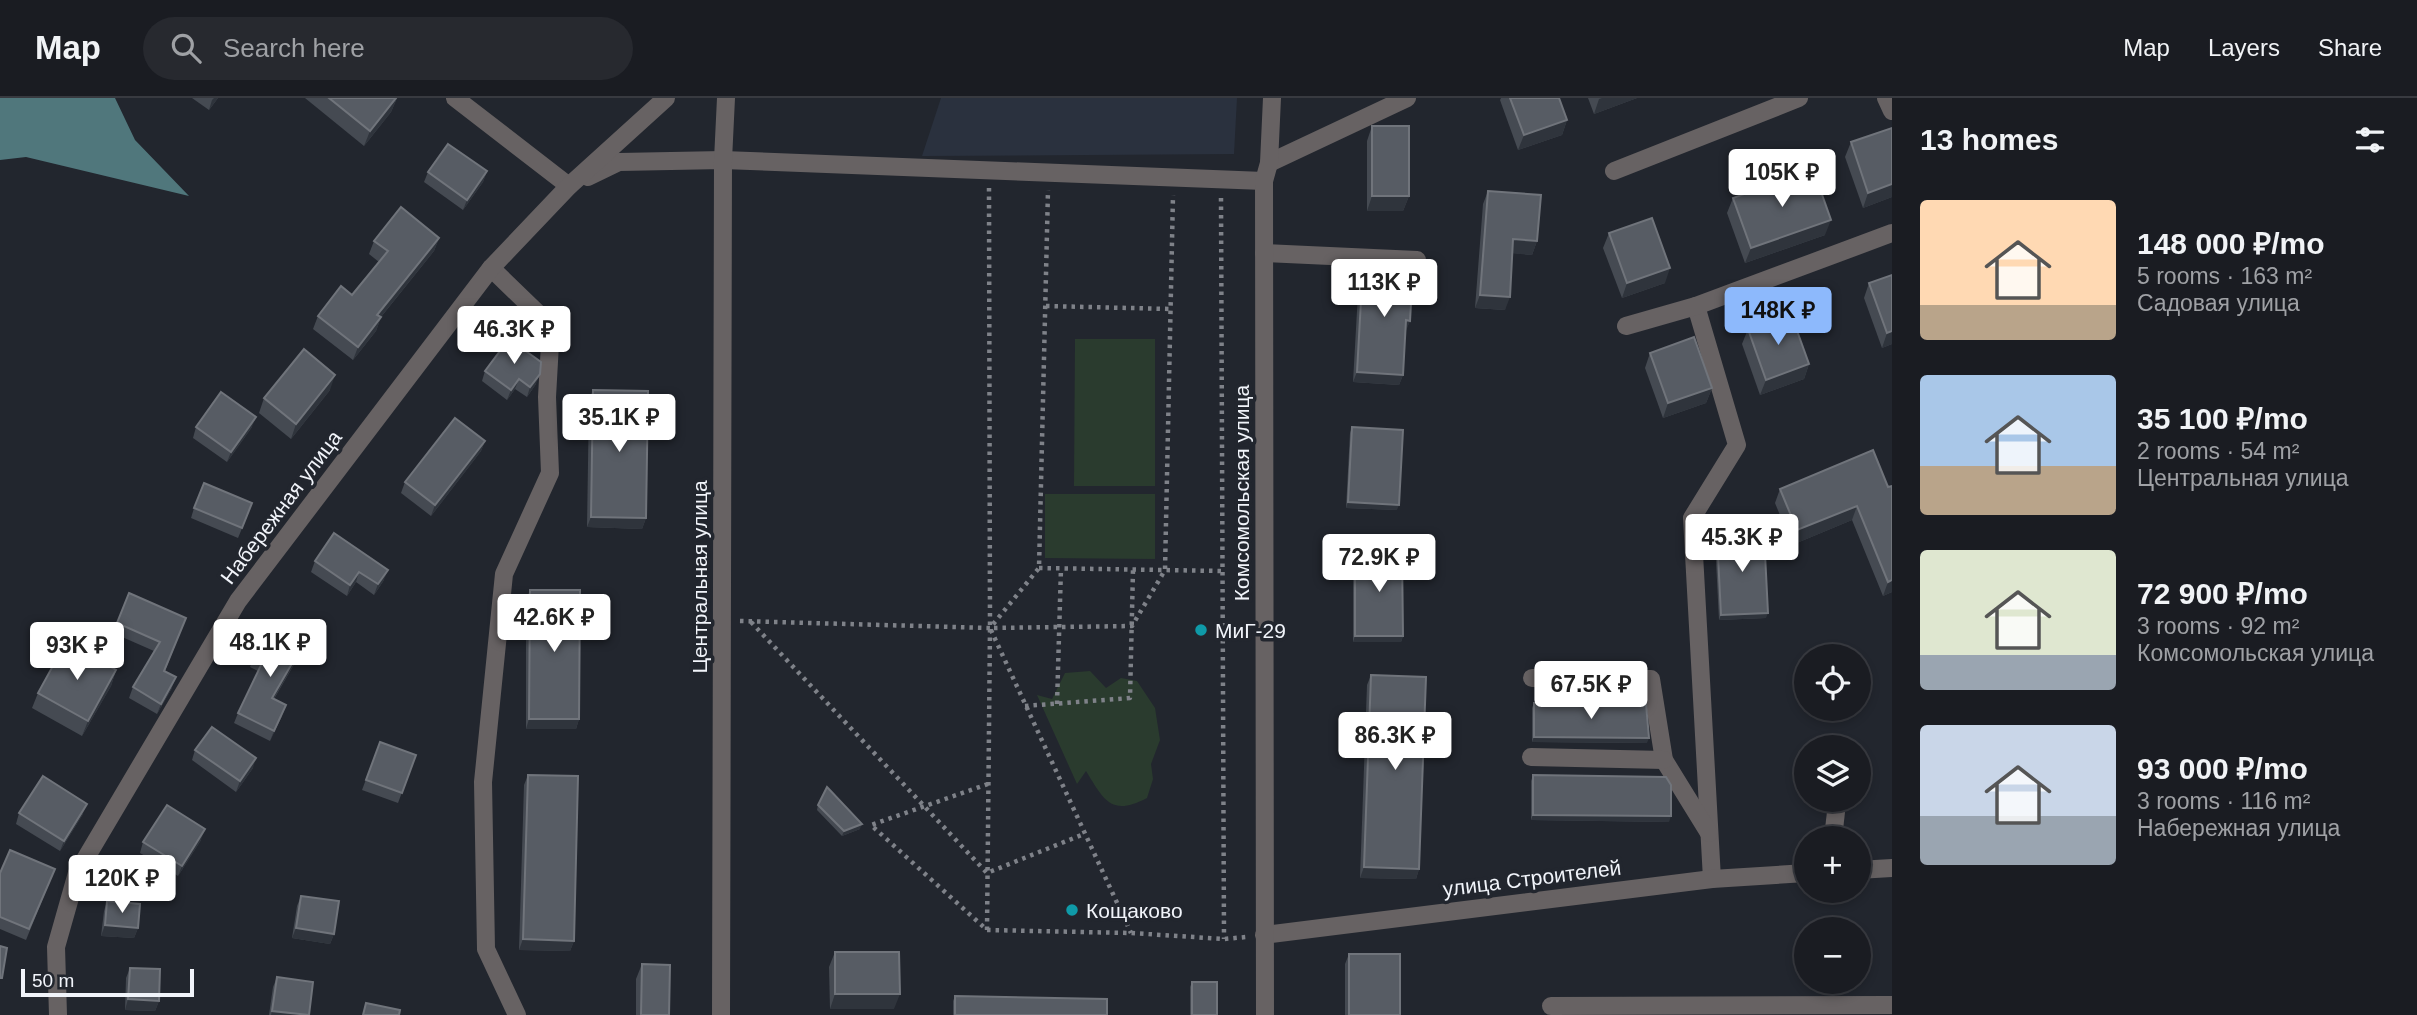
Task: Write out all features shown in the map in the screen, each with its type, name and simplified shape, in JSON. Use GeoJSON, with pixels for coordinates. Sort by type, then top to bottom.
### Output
{"type":"FeatureCollection","features":[{"type":"Feature","properties":{"kind":"street"},"geometry":{"type":"LineString","coordinates":[[455,98],[569,186],[619,162],[723,160],[1264,181]]}},
{"type":"Feature","properties":{"kind":"street","name":"Набережная улица"},"geometry":{"type":"LineString","coordinates":[[58,1015],[56,947],[77,873],[238,601],[491,268],[569,186],[666,98]]}},
{"type":"Feature","properties":{"kind":"street","name":"Центральная улица"},"geometry":{"type":"LineString","coordinates":[[721,1015],[723,160],[726,98]]}},
{"type":"Feature","properties":{"kind":"street","name":"Комсомольская улица"},"geometry":{"type":"LineString","coordinates":[[1265,1015],[1264,181],[1269,163],[1272,98]]}},
{"type":"Feature","properties":{"kind":"street"},"geometry":{"type":"LineString","coordinates":[[1269,163],[1407,98]]}},
{"type":"Feature","properties":{"kind":"street"},"geometry":{"type":"LineString","coordinates":[[1614,171],[1799,98]]}},
{"type":"Feature","properties":{"kind":"street"},"geometry":{"type":"LineString","coordinates":[[1886,98],[1892,111]]}},
{"type":"Feature","properties":{"kind":"street"},"geometry":{"type":"LineString","coordinates":[[1626,326],[1696,306],[1892,233]]}},
{"type":"Feature","properties":{"kind":"street"},"geometry":{"type":"LineString","coordinates":[[1264,253],[1417,260]]}},
{"type":"Feature","properties":{"kind":"street"},"geometry":{"type":"LineString","coordinates":[[491,268],[551,326],[547,397],[550,473],[504,574],[484,782],[486,949],[517,1015]]}},
{"type":"Feature","properties":{"kind":"street"},"geometry":{"type":"LineString","coordinates":[[1696,306],[1737,445],[1692,518],[1712,879]]}},
{"type":"Feature","properties":{"kind":"street"},"geometry":{"type":"LineString","coordinates":[[1532,678],[1651,679],[1664,760],[1710,834]]}},
{"type":"Feature","properties":{"kind":"street"},"geometry":{"type":"LineString","coordinates":[[1531,757],[1664,760]]}},
{"type":"Feature","properties":{"kind":"street"},"geometry":{"type":"LineString","coordinates":[[1834,826],[1836,812]]}},
{"type":"Feature","properties":{"kind":"street"},"geometry":{"type":"LineString","coordinates":[[1871,869],[1892,868]]}},
{"type":"Feature","properties":{"kind":"street","name":"улица Строителей"},"geometry":{"type":"LineString","coordinates":[[1264,935],[1712,879],[1794,874]]}},
{"type":"Feature","properties":{"kind":"street"},"geometry":{"type":"LineString","coordinates":[[1551,1006],[1892,1004]]}},
{"type":"Feature","properties":{"kind":"path"},"geometry":{"type":"LineString","coordinates":[[987,930],[989,170]]}},
{"type":"Feature","properties":{"kind":"path"},"geometry":{"type":"LineString","coordinates":[[989,628],[1039,568],[1048,172]]}},
{"type":"Feature","properties":{"kind":"path"},"geometry":{"type":"LineString","coordinates":[[1132,626],[1165,570],[1174,177]]}},
{"type":"Feature","properties":{"kind":"path"},"geometry":{"type":"LineString","coordinates":[[1221,179],[1224,939]]}},
{"type":"Feature","properties":{"kind":"path"},"geometry":{"type":"LineString","coordinates":[[1045,306],[1171,309]]}},
{"type":"Feature","properties":{"kind":"path"},"geometry":{"type":"LineString","coordinates":[[1039,568],[1223,571]]}},
{"type":"Feature","properties":{"kind":"path"},"geometry":{"type":"LineString","coordinates":[[1057,704],[1061,568]]}},
{"type":"Feature","properties":{"kind":"path"},"geometry":{"type":"LineString","coordinates":[[1025,706],[1130,698],[1133,570]]}},
{"type":"Feature","properties":{"kind":"path"},"geometry":{"type":"LineString","coordinates":[[722,620],[989,628],[1132,626]]}},
{"type":"Feature","properties":{"kind":"path"},"geometry":{"type":"LineString","coordinates":[[751,621],[987,873]]}},
{"type":"Feature","properties":{"kind":"path"},"geometry":{"type":"LineString","coordinates":[[989,628],[1130,933]]}},
{"type":"Feature","properties":{"kind":"path"},"geometry":{"type":"LineString","coordinates":[[988,784],[871,825],[987,930],[1130,933],[1224,939],[1264,935]]}},
{"type":"Feature","properties":{"kind":"path"},"geometry":{"type":"LineString","coordinates":[[987,873],[1084,834]]}},
{"type":"Feature","properties":{"kind":"shaded area"},"geometry":{"type":"Polygon","coordinates":[[[0,98],[115,98],[135,140],[189,196],[26,157],[0,160],[0,98]]]}},
{"type":"Feature","properties":{"kind":"shaded area"},"geometry":{"type":"Polygon","coordinates":[[[941,98],[1237,98],[1234,154],[922,156],[941,98]]]}},
{"type":"Feature","properties":{"kind":"green space"},"geometry":{"type":"Polygon","coordinates":[[[1075,339],[1155,339],[1155,486],[1074,486],[1075,339]]]}},
{"type":"Feature","properties":{"kind":"green space"},"geometry":{"type":"Polygon","coordinates":[[[1045,494],[1155,494],[1155,559],[1045,558],[1045,494]]]}},
{"type":"Feature","properties":{"kind":"green space"},"geometry":{"type":"Polygon","coordinates":[[[1090,671],[1106,688],[1121,678],[1137,681],[1155,708],[1160,740],[1151,764],[1153,779],[1147,798],[1125,806],[1110,802],[1104,797],[1086,771],[1077,784],[1037,695],[1052,699],[1065,673],[1090,671]]]}},
{"type":"Feature","properties":{"kind":"building"},"geometry":{"type":"Polygon","coordinates":[[[329,98],[396,98],[370,131],[329,98]]]}},
{"type":"Feature","properties":{"kind":"building"},"geometry":{"type":"Polygon","coordinates":[[[1510,98],[1559,98],[1567,120],[1524,135],[1510,98]]]}},
{"type":"Feature","properties":{"kind":"building"},"geometry":{"type":"Polygon","coordinates":[[[1372,126],[1409,126],[1409,196],[1372,196],[1372,126]]]}},
{"type":"Feature","properties":{"kind":"building"},"geometry":{"type":"Polygon","coordinates":[[[1892,128],[1892,184],[1868,193],[1851,142],[1892,128]]]}},
{"type":"Feature","properties":{"kind":"building"},"geometry":{"type":"Polygon","coordinates":[[[448,144],[487,171],[467,200],[428,172],[448,144]]]}},
{"type":"Feature","properties":{"kind":"building"},"geometry":{"type":"Polygon","coordinates":[[[1813,169],[1831,220],[1751,248],[1733,198],[1813,169]]]}},
{"type":"Feature","properties":{"kind":"building"},"geometry":{"type":"Polygon","coordinates":[[[1488,191],[1541,195],[1537,241],[1513,239],[1510,297],[1480,295],[1488,191]]]}},
{"type":"Feature","properties":{"kind":"building"},"geometry":{"type":"Polygon","coordinates":[[[401,207],[439,238],[377,315],[381,317],[358,347],[318,316],[341,286],[352,295],[388,251],[374,241],[401,207]]]}},
{"type":"Feature","properties":{"kind":"building"},"geometry":{"type":"Polygon","coordinates":[[[1652,218],[1670,268],[1627,283],[1609,233],[1652,218]]]}},
{"type":"Feature","properties":{"kind":"building"},"geometry":{"type":"Polygon","coordinates":[[[1363,265],[1413,268],[1410,321],[1406,320],[1403,375],[1357,372],[1363,265]]]}},
{"type":"Feature","properties":{"kind":"building"},"geometry":{"type":"Polygon","coordinates":[[[1892,275],[1892,331],[1887,333],[1869,283],[1892,275]]]}},
{"type":"Feature","properties":{"kind":"building"},"geometry":{"type":"Polygon","coordinates":[[[1791,314],[1809,364],[1766,380],[1748,329],[1791,314]]]}},
{"type":"Feature","properties":{"kind":"building"},"geometry":{"type":"Polygon","coordinates":[[[1694,337],[1712,388],[1668,403],[1650,353],[1694,337]]]}},
{"type":"Feature","properties":{"kind":"building"},"geometry":{"type":"Polygon","coordinates":[[[509,339],[541,362],[540,374],[530,387],[519,379],[511,390],[485,371],[509,339]]]}},
{"type":"Feature","properties":{"kind":"building"},"geometry":{"type":"Polygon","coordinates":[[[304,349],[335,375],[296,424],[264,398],[304,349]]]}},
{"type":"Feature","properties":{"kind":"building"},"geometry":{"type":"Polygon","coordinates":[[[593,390],[648,391],[646,518],[591,517],[593,390]]]}},
{"type":"Feature","properties":{"kind":"building"},"geometry":{"type":"Polygon","coordinates":[[[221,392],[256,417],[231,452],[196,427],[221,392]]]}},
{"type":"Feature","properties":{"kind":"building"},"geometry":{"type":"Polygon","coordinates":[[[455,418],[485,441],[435,505],[405,482],[455,418]]]}},
{"type":"Feature","properties":{"kind":"building"},"geometry":{"type":"Polygon","coordinates":[[[1352,427],[1403,430],[1399,505],[1348,502],[1352,427]]]}},
{"type":"Feature","properties":{"kind":"building"},"geometry":{"type":"Polygon","coordinates":[[[1873,450],[1888,487],[1892,486],[1892,580],[1888,582],[1857,506],[1797,530],[1780,489],[1873,450]]]}},
{"type":"Feature","properties":{"kind":"building"},"geometry":{"type":"Polygon","coordinates":[[[204,483],[252,503],[242,528],[194,508],[204,483]]]}},
{"type":"Feature","properties":{"kind":"building"},"geometry":{"type":"Polygon","coordinates":[[[334,533],[388,570],[378,584],[359,572],[350,585],[315,561],[334,533]]]}},
{"type":"Feature","properties":{"kind":"building"},"geometry":{"type":"Polygon","coordinates":[[[1764,534],[1768,613],[1721,615],[1717,536],[1764,534]]]}},
{"type":"Feature","properties":{"kind":"building"},"geometry":{"type":"Polygon","coordinates":[[[1355,552],[1402,553],[1403,636],[1355,636],[1355,552]]]}},
{"type":"Feature","properties":{"kind":"building"},"geometry":{"type":"Polygon","coordinates":[[[530,590],[580,590],[579,719],[529,719],[530,590]]]}},
{"type":"Feature","properties":{"kind":"building"},"geometry":{"type":"Polygon","coordinates":[[[129,593],[186,618],[164,671],[176,677],[161,704],[133,687],[160,642],[117,623],[129,593]]]}},
{"type":"Feature","properties":{"kind":"building"},"geometry":{"type":"Polygon","coordinates":[[[271,627],[302,646],[272,698],[286,705],[274,731],[238,713],[263,661],[254,656],[271,627]]]}},
{"type":"Feature","properties":{"kind":"building"},"geometry":{"type":"Polygon","coordinates":[[[66,642],[116,670],[88,721],[38,693],[66,642]]]}},
{"type":"Feature","properties":{"kind":"building"},"geometry":{"type":"Polygon","coordinates":[[[1371,675],[1426,677],[1419,869],[1364,867],[1371,675]]]}},
{"type":"Feature","properties":{"kind":"building"},"geometry":{"type":"Polygon","coordinates":[[[1534,703],[1646,704],[1649,738],[1534,737],[1534,703]]]}},
{"type":"Feature","properties":{"kind":"building"},"geometry":{"type":"Polygon","coordinates":[[[212,727],[256,758],[240,781],[195,750],[212,727]]]}},
{"type":"Feature","properties":{"kind":"building"},"geometry":{"type":"Polygon","coordinates":[[[380,742],[416,755],[402,793],[366,780],[380,742]]]}},
{"type":"Feature","properties":{"kind":"building"},"geometry":{"type":"Polygon","coordinates":[[[528,775],[578,776],[574,941],[523,939],[528,775]]]}},
{"type":"Feature","properties":{"kind":"building"},"geometry":{"type":"Polygon","coordinates":[[[1533,775],[1666,777],[1671,785],[1671,816],[1533,815],[1533,775]]]}},
{"type":"Feature","properties":{"kind":"building"},"geometry":{"type":"Polygon","coordinates":[[[43,776],[87,804],[64,841],[19,813],[43,776]]]}},
{"type":"Feature","properties":{"kind":"building"},"geometry":{"type":"Polygon","coordinates":[[[827,787],[862,824],[844,831],[818,805],[827,787]]]}},
{"type":"Feature","properties":{"kind":"building"},"geometry":{"type":"Polygon","coordinates":[[[167,805],[205,829],[182,866],[143,842],[167,805]]]}},
{"type":"Feature","properties":{"kind":"building"},"geometry":{"type":"Polygon","coordinates":[[[10,850],[55,869],[29,929],[0,917],[0,873],[10,850]]]}},
{"type":"Feature","properties":{"kind":"building"},"geometry":{"type":"Polygon","coordinates":[[[301,896],[339,901],[334,934],[296,928],[301,896]]]}},
{"type":"Feature","properties":{"kind":"building"},"geometry":{"type":"Polygon","coordinates":[[[107,901],[140,904],[138,928],[105,925],[107,901]]]}},
{"type":"Feature","properties":{"kind":"building"},"geometry":{"type":"Polygon","coordinates":[[[0,946],[7,948],[2,978],[0,978],[0,946]]]}},
{"type":"Feature","properties":{"kind":"building"},"geometry":{"type":"Polygon","coordinates":[[[835,952],[899,952],[900,994],[835,994],[835,952]]]}},
{"type":"Feature","properties":{"kind":"building"},"geometry":{"type":"Polygon","coordinates":[[[1349,954],[1400,954],[1400,1015],[1349,1015],[1349,954]]]}},
{"type":"Feature","properties":{"kind":"building"},"geometry":{"type":"Polygon","coordinates":[[[642,964],[670,965],[669,1015],[641,1015],[642,964]]]}},
{"type":"Feature","properties":{"kind":"building"},"geometry":{"type":"Polygon","coordinates":[[[130,968],[160,969],[159,1001],[128,999],[130,968]]]}},
{"type":"Feature","properties":{"kind":"building"},"geometry":{"type":"Polygon","coordinates":[[[277,977],[313,982],[309,1015],[272,1011],[277,977]]]}},
{"type":"Feature","properties":{"kind":"building"},"geometry":{"type":"Polygon","coordinates":[[[1192,982],[1217,982],[1217,1015],[1192,1015],[1192,982]]]}},
{"type":"Feature","properties":{"kind":"building"},"geometry":{"type":"Polygon","coordinates":[[[955,996],[1107,999],[1107,1015],[955,1015],[955,996]]]}},
{"type":"Feature","properties":{"kind":"building"},"geometry":{"type":"Polygon","coordinates":[[[366,1003],[400,1010],[399,1015],[363,1015],[366,1003]]]}},
{"type":"Feature","properties":{"kind":"place","name":"МиГ-29"},"geometry":{"type":"Point","coordinates":[1201,630]}},
{"type":"Feature","properties":{"kind":"place","name":"Кощаково"},"geometry":{"type":"Point","coordinates":[1072,910]}}]}
